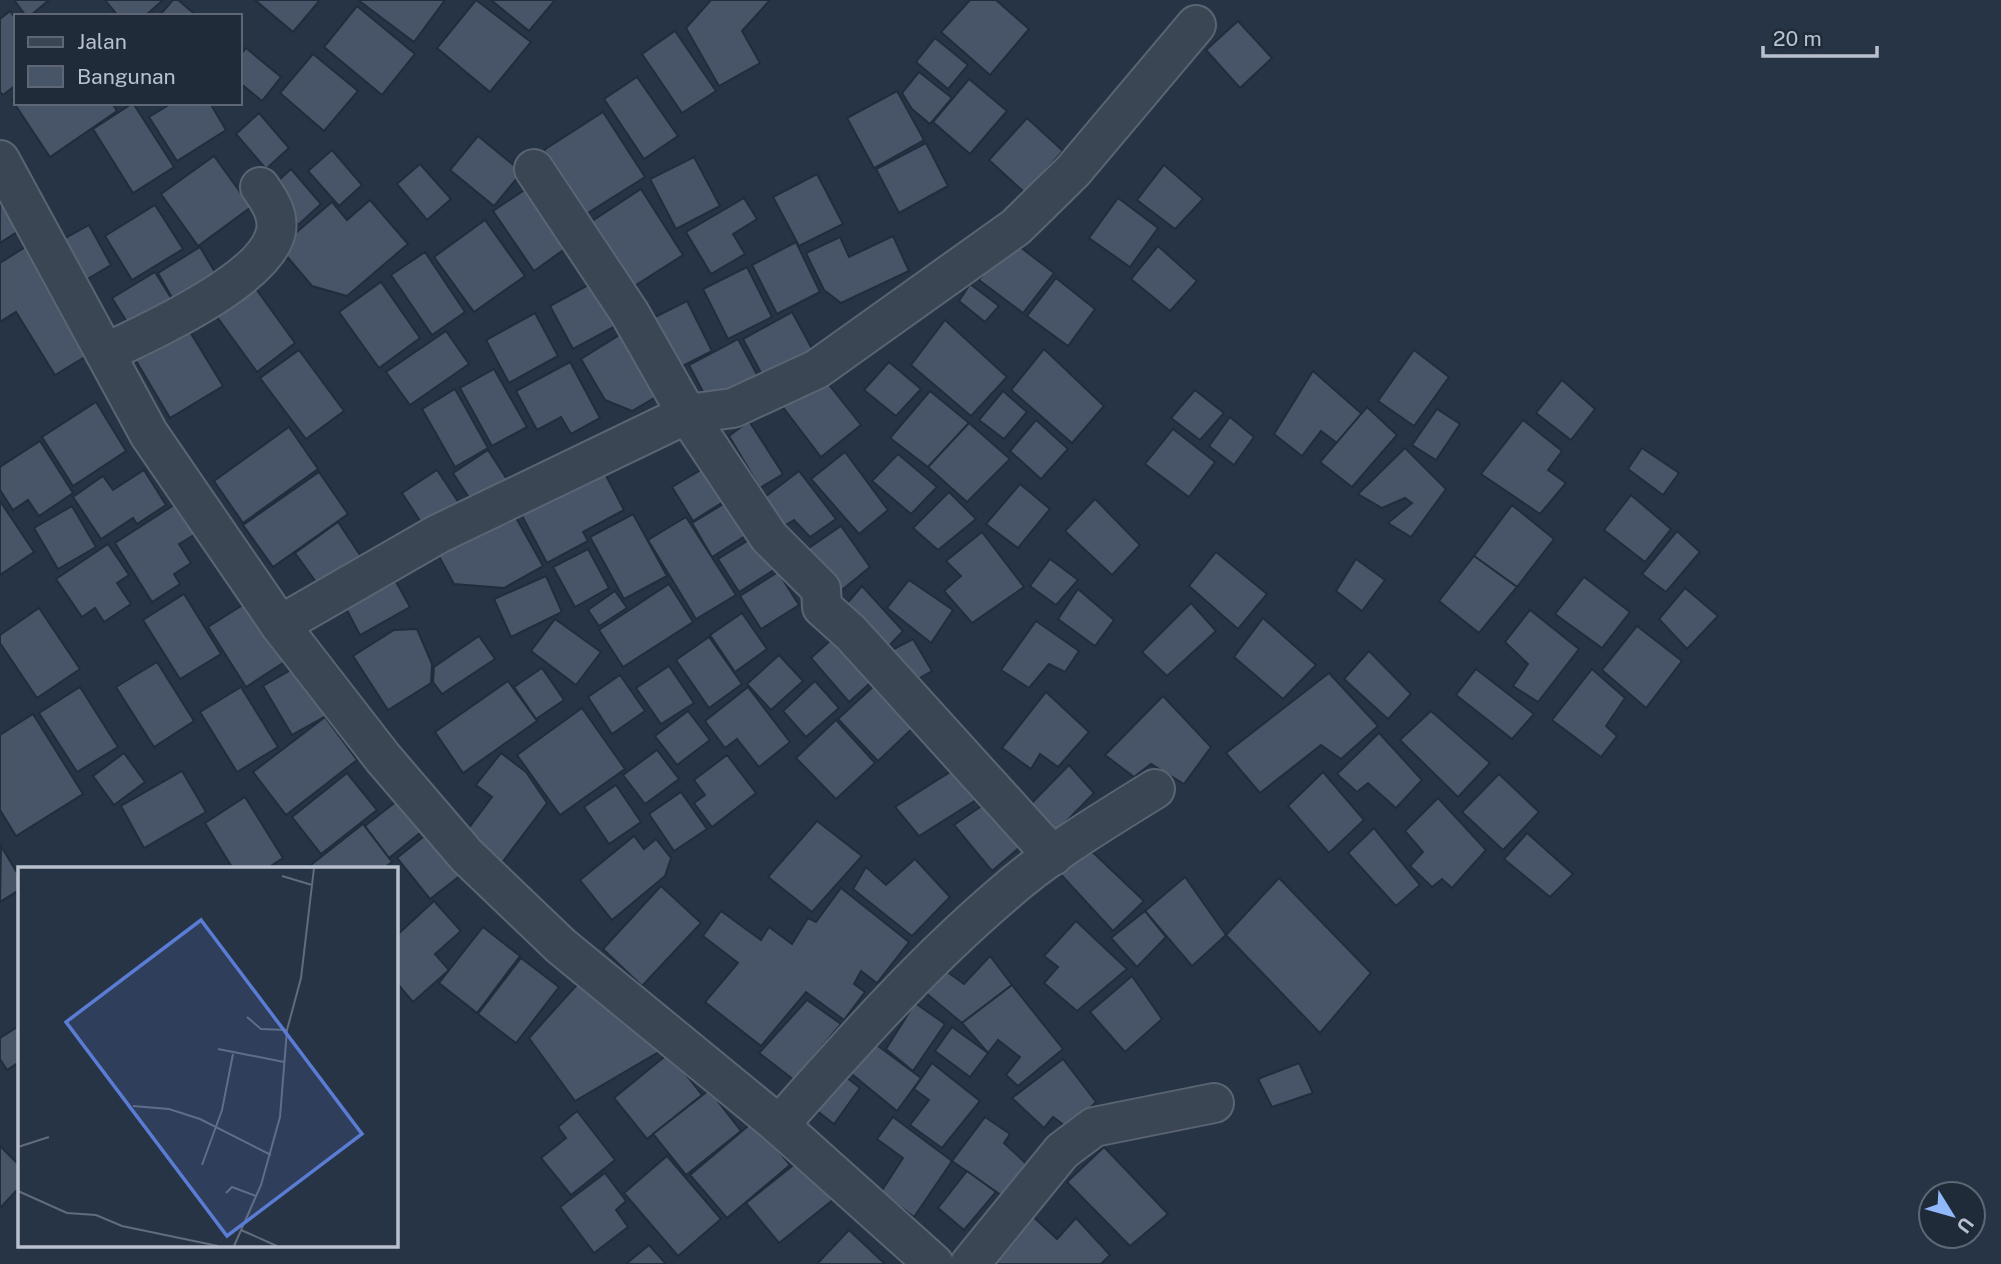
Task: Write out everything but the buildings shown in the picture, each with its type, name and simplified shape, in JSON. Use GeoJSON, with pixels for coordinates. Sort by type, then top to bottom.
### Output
{"type":"FeatureCollection","features":[{"type":"Feature","properties":{"kind":"street"},"geometry":{"type":"LineString","coordinates":[[280,625],[438,534],[687,414],[733,408],[817,369],[1016,227],[1073,171],[1196,25]]}},
{"type":"Feature","properties":{"kind":"street"},"geometry":{"type":"LineString","coordinates":[[0,160],[149,434],[280,625],[383,758],[467,856],[561,946],[779,1125],[934,1264]]}},
{"type":"Feature","properties":{"kind":"street"},"geometry":{"type":"LineString","coordinates":[[534,169],[629,312],[687,414],[769,537],[821,589],[822,607],[851,633],[1053,856]]}},
{"type":"Feature","properties":{"kind":"street"},"geometry":{"type":"LineString","coordinates":[[105,353],[194,311],[235,280],[263,253],[276,232],[273,205],[260,187]]}},
{"type":"Feature","properties":{"kind":"street"},"geometry":{"type":"LineString","coordinates":[[779,1125],[880,1011],[936,954],[1003,893],[1053,856],[1155,789]]}},
{"type":"Feature","properties":{"kind":"street"},"geometry":{"type":"LineString","coordinates":[[970,1264],[1062,1151],[1079,1135],[1107,1123],[1214,1103]]}}]}
